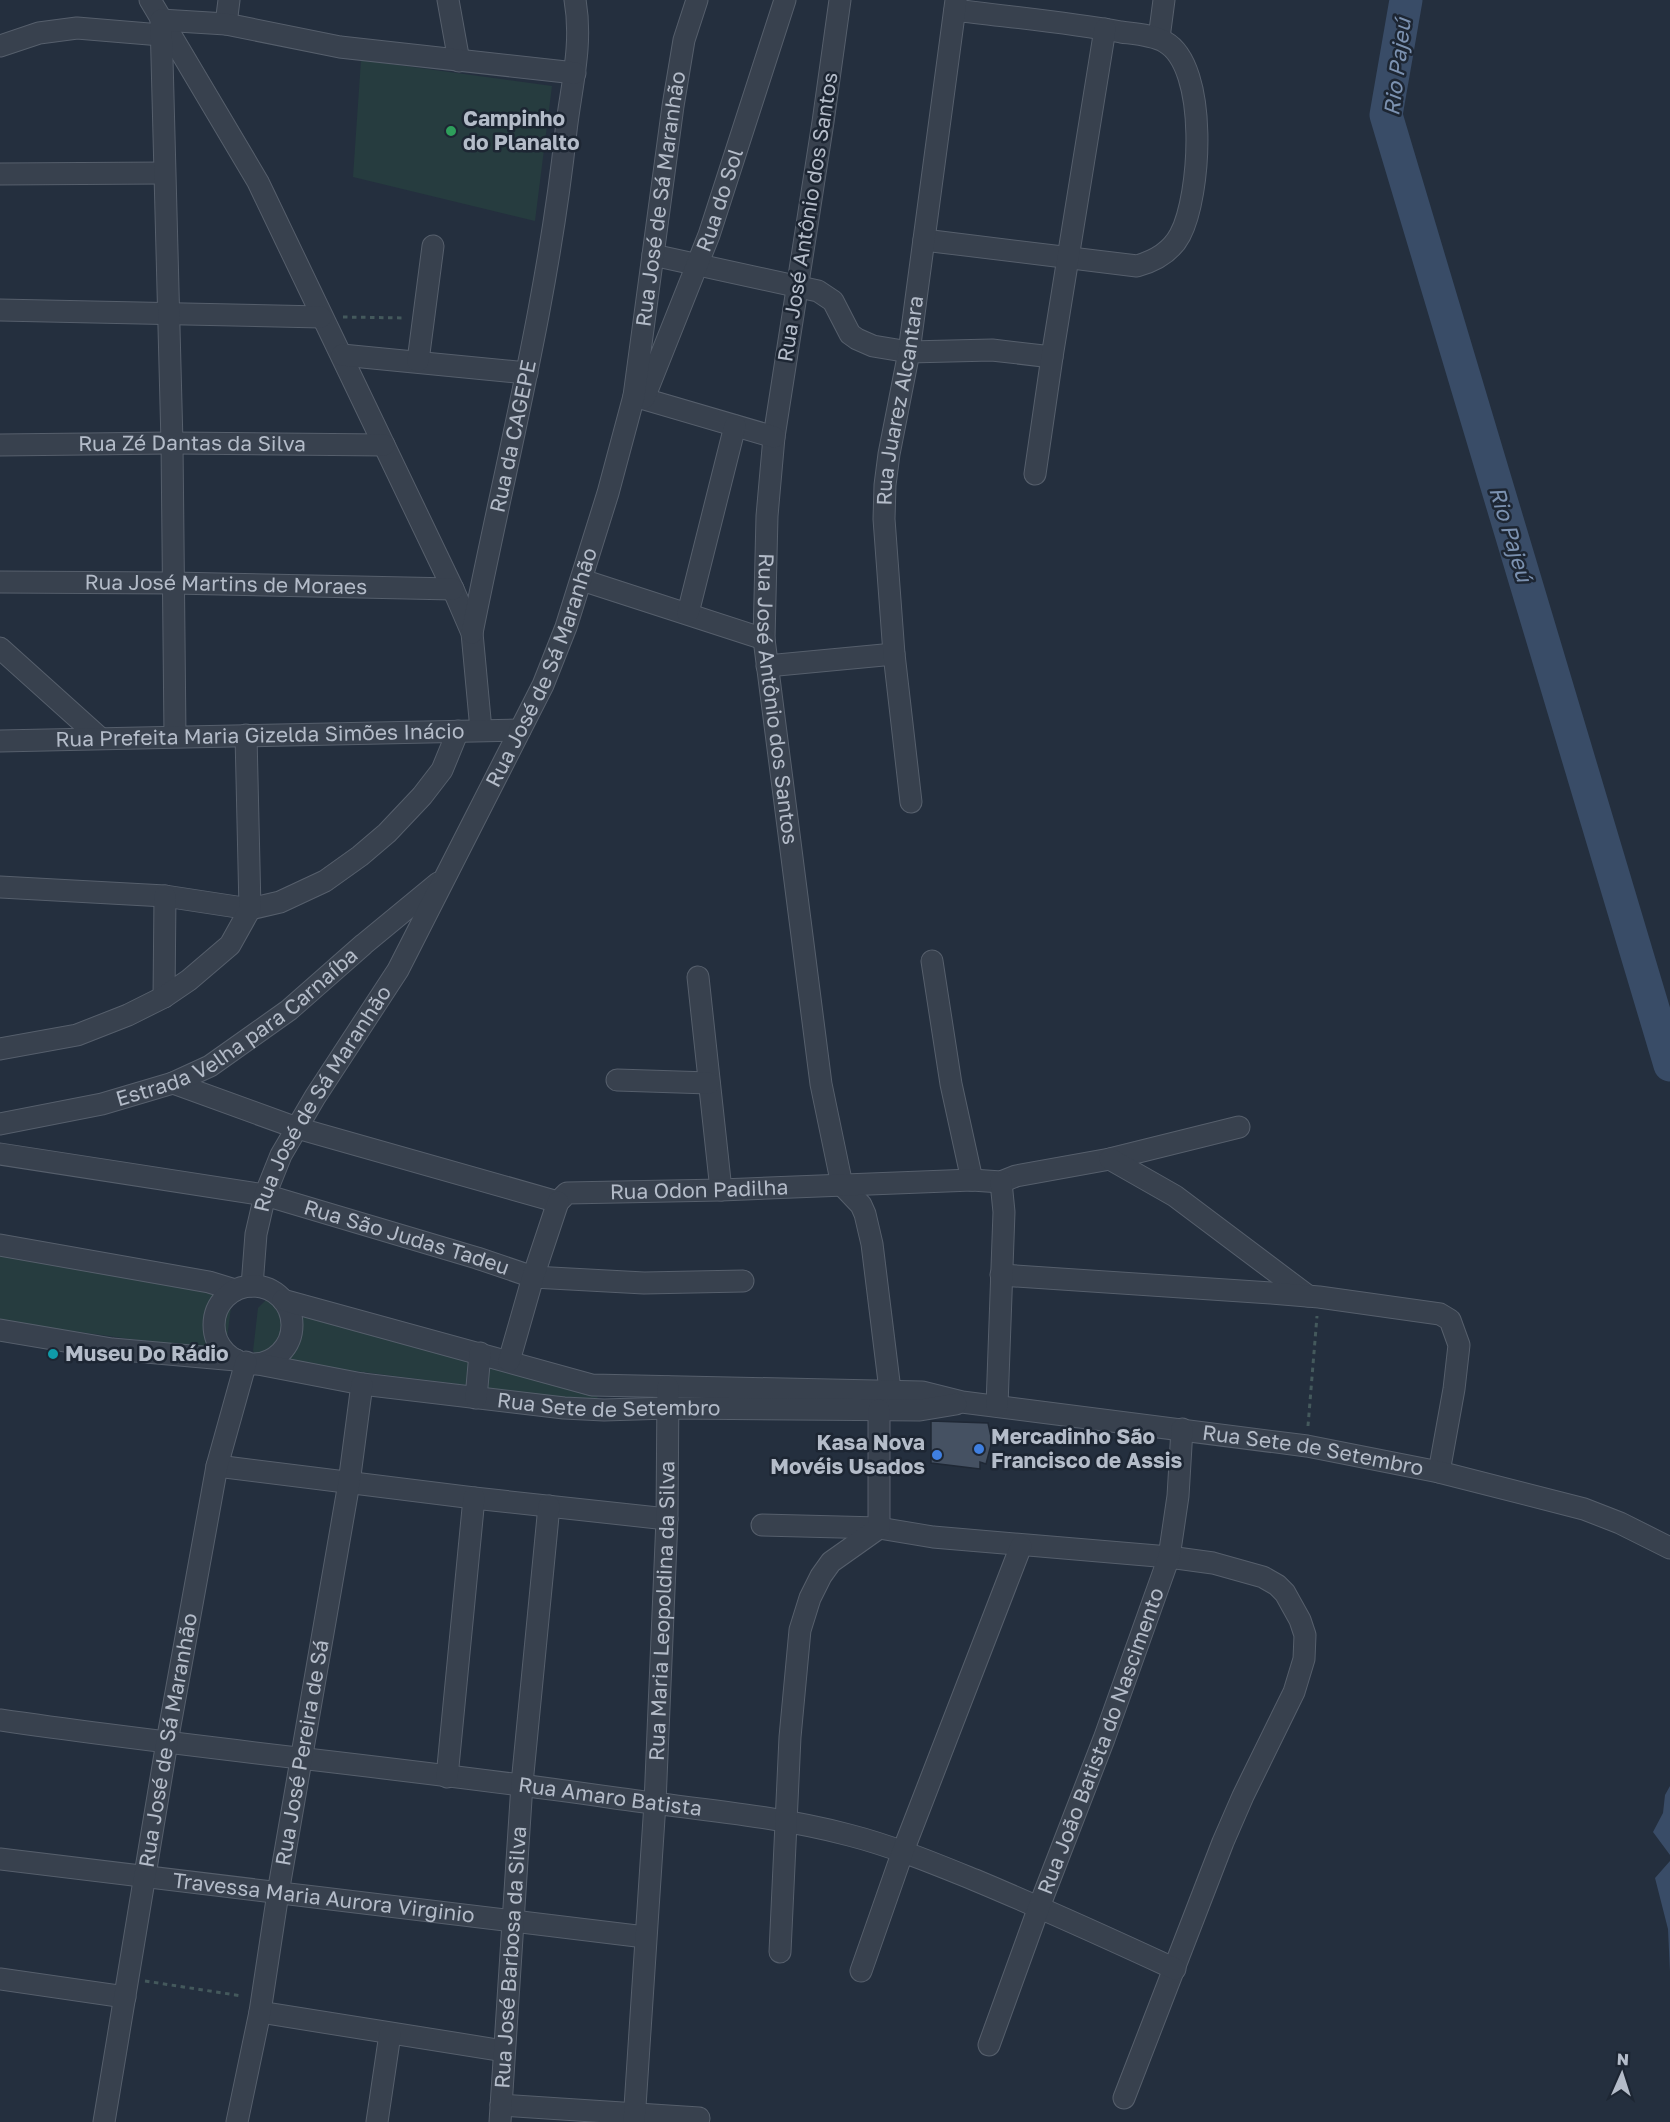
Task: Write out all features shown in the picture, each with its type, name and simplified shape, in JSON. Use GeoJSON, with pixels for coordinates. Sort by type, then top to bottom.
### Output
{"type":"FeatureCollection","features":[{"type":"Feature","properties":{"kind":"street"},"geometry":{"type":"LineString","coordinates":[[150,0],[161,27],[218,112],[258,182],[453,589],[472,633],[481,730]]}},
{"type":"Feature","properties":{"kind":"street"},"geometry":{"type":"LineString","coordinates":[[226,24],[229,0]]}},
{"type":"Feature","properties":{"kind":"street"},"geometry":{"type":"LineString","coordinates":[[448,0],[459,61]]}},
{"type":"Feature","properties":{"kind":"street","name":"Rua da CAGEPE"},"geometry":{"type":"LineString","coordinates":[[472,633],[528,374],[552,240],[575,73],[578,36],[574,0]]}},
{"type":"Feature","properties":{"kind":"street","name":"Rua José de Sá Maranhão"},"geometry":{"type":"LineString","coordinates":[[243,1288],[265,1195],[282,1155],[315,1097],[398,970],[543,685],[566,627],[639,397],[653,255],[673,106],[684,40],[697,0]]}},
{"type":"Feature","properties":{"kind":"street","name":"Rua do Sol"},"geometry":{"type":"LineString","coordinates":[[639,397],[709,235],[785,0]]}},
{"type":"Feature","properties":{"kind":"street","name":"Rua José Antônio dos Santos"},"geometry":{"type":"LineString","coordinates":[[840,0],[822,134],[774,436],[767,516],[764,639],[821,1083],[842,1185]]}},
{"type":"Feature","properties":{"kind":"street"},"geometry":{"type":"LineString","coordinates":[[1159,38],[1164,0]]}},
{"type":"Feature","properties":{"kind":"street"},"geometry":{"type":"LineString","coordinates":[[924,240],[1130,265],[1147,264],[1158,259],[1179,237],[1187,220],[1194,191],[1197,129],[1194,104],[1187,75],[1179,56],[1168,43],[1159,38],[955,5]]}},
{"type":"Feature","properties":{"kind":"street","name":"Rua Juarez Alcantara"},"geometry":{"type":"LineString","coordinates":[[910,802],[894,654],[884,519],[885,485],[909,352],[955,5]]}},
{"type":"Feature","properties":{"kind":"street"},"geometry":{"type":"LineString","coordinates":[[0,46],[39,33],[77,28],[226,24],[340,46],[575,73]]}},
{"type":"Feature","properties":{"kind":"street"},"geometry":{"type":"LineString","coordinates":[[161,27],[172,443],[175,736]]}},
{"type":"Feature","properties":{"kind":"street"},"geometry":{"type":"LineString","coordinates":[[1035,474],[1105,29]]}},
{"type":"Feature","properties":{"kind":"street"},"geometry":{"type":"LineString","coordinates":[[0,174],[164,173]]}},
{"type":"Feature","properties":{"kind":"street"},"geometry":{"type":"LineString","coordinates":[[418,361],[433,246]]}},
{"type":"Feature","properties":{"kind":"street"},"geometry":{"type":"LineString","coordinates":[[653,255],[818,291],[827,296],[839,311],[846,328],[856,339],[873,346],[909,352],[992,350],[1052,357]]}},
{"type":"Feature","properties":{"kind":"street"},"geometry":{"type":"LineString","coordinates":[[0,310],[321,317]]}},
{"type":"Feature","properties":{"kind":"street"},"geometry":{"type":"LineString","coordinates":[[342,355],[528,374]]}},
{"type":"Feature","properties":{"kind":"street"},"geometry":{"type":"LineString","coordinates":[[639,397],[774,436]]}},
{"type":"Feature","properties":{"kind":"street"},"geometry":{"type":"LineString","coordinates":[[688,614],[735,426]]}},
{"type":"Feature","properties":{"kind":"street","name":"Rua Zé Dantas da Silva"},"geometry":{"type":"LineString","coordinates":[[0,445],[172,443],[384,445]]}},
{"type":"Feature","properties":{"kind":"street"},"geometry":{"type":"LineString","coordinates":[[582,580],[764,639]]}},
{"type":"Feature","properties":{"kind":"street","name":"Rua José Martins de Moraes"},"geometry":{"type":"LineString","coordinates":[[0,582],[173,582],[453,589]]}},
{"type":"Feature","properties":{"kind":"street"},"geometry":{"type":"LineString","coordinates":[[0,648],[99,738]]}},
{"type":"Feature","properties":{"kind":"street"},"geometry":{"type":"LineString","coordinates":[[767,666],[894,654]]}},
{"type":"Feature","properties":{"kind":"street","name":"Rua Prefeita Maria Gizelda Simões Inácio"},"geometry":{"type":"LineString","coordinates":[[0,741],[520,730]]}},
{"type":"Feature","properties":{"kind":"street"},"geometry":{"type":"LineString","coordinates":[[0,887],[165,896],[250,909],[280,902],[325,881],[360,856],[387,832],[422,796],[441,770],[459,731]]}},
{"type":"Feature","properties":{"kind":"street"},"geometry":{"type":"LineString","coordinates":[[0,1049],[77,1035],[128,1015],[164,997],[213,961],[230,945],[250,909],[246,735]]}},
{"type":"Feature","properties":{"kind":"street","name":"Estrada Velha para Carnaíba"},"geometry":{"type":"LineString","coordinates":[[0,1124],[102,1104],[172,1083],[210,1066],[289,1010],[445,877]]}},
{"type":"Feature","properties":{"kind":"street"},"geometry":{"type":"LineString","coordinates":[[164,997],[165,896]]}},
{"type":"Feature","properties":{"kind":"street"},"geometry":{"type":"LineString","coordinates":[[932,961],[951,1084],[972,1180]]}},
{"type":"Feature","properties":{"kind":"street"},"geometry":{"type":"LineString","coordinates":[[698,977],[722,1190]]}},
{"type":"Feature","properties":{"kind":"street"},"geometry":{"type":"LineString","coordinates":[[617,1080],[709,1083]]}},
{"type":"Feature","properties":{"kind":"street"},"geometry":{"type":"LineString","coordinates":[[172,1083],[297,1128],[558,1202],[533,1277],[509,1361]]}},
{"type":"Feature","properties":{"kind":"street","name":"Rua Odon Padilha"},"geometry":{"type":"LineString","coordinates":[[558,1202],[567,1193],[722,1190],[972,1180],[1001,1182],[1016,1176],[1110,1159],[1239,1127]]}},
{"type":"Feature","properties":{"kind":"street","name":"Rua São Judas Tadeu"},"geometry":{"type":"LineString","coordinates":[[0,1154],[265,1195],[533,1277],[644,1282],[742,1281]]}},
{"type":"Feature","properties":{"kind":"street"},"geometry":{"type":"LineString","coordinates":[[1110,1159],[1175,1196],[1313,1297]]}},
{"type":"Feature","properties":{"kind":"street"},"geometry":{"type":"LineString","coordinates":[[997,1406],[1004,1212],[1001,1182]]}},
{"type":"Feature","properties":{"kind":"street"},"geometry":{"type":"LineString","coordinates":[[842,1185],[861,1205],[866,1214],[872,1244],[890,1390]]}},
{"type":"Feature","properties":{"kind":"street"},"geometry":{"type":"LineString","coordinates":[[0,1245],[243,1288],[269,1289],[283,1300],[291,1316],[291,1333],[284,1349],[270,1360],[247,1362],[222,1350],[214,1334],[214,1317],[221,1301],[243,1288]]}},
{"type":"Feature","properties":{"kind":"street"},"geometry":{"type":"LineString","coordinates":[[1001,1275],[1174,1285],[1313,1297],[1440,1314],[1450,1320],[1460,1345],[1439,1472]]}},
{"type":"Feature","properties":{"kind":"street","name":"Rua Sete de Setembro"},"geometry":{"type":"LineString","coordinates":[[283,1300],[592,1385],[668,1398],[879,1410],[920,1410],[962,1402]]}},
{"type":"Feature","properties":{"kind":"street","name":"Rua Sete de Setembro"},"geometry":{"type":"LineString","coordinates":[[0,1330],[112,1349],[247,1362],[362,1383],[476,1398],[604,1410],[668,1398],[890,1390],[922,1392],[962,1402],[1307,1446],[1439,1472],[1584,1509],[1620,1523],[1670,1548]]}},
{"type":"Feature","properties":{"kind":"street"},"geometry":{"type":"LineString","coordinates":[[476,1398],[480,1353]]}},
{"type":"Feature","properties":{"kind":"street","name":"Rua José de Sá Maranhão"},"geometry":{"type":"LineString","coordinates":[[104,2122],[167,1742],[217,1466],[247,1362]]}},
{"type":"Feature","properties":{"kind":"street","name":"Rua José Pereira de Sá"},"geometry":{"type":"LineString","coordinates":[[237,2122],[261,2006],[278,1893],[349,1483],[362,1383]]}},
{"type":"Feature","properties":{"kind":"street"},"geometry":{"type":"LineString","coordinates":[[604,1410],[605,1386]]}},
{"type":"Feature","properties":{"kind":"street","name":"Rua Maria Leopoldina da Silva"},"geometry":{"type":"LineString","coordinates":[[634,2117],[656,1803],[667,1519],[668,1398]]}},
{"type":"Feature","properties":{"kind":"street"},"geometry":{"type":"LineString","coordinates":[[879,1410],[879,1528]]}},
{"type":"Feature","properties":{"kind":"street","name":"Rua João Batista do Nascimento"},"geometry":{"type":"LineString","coordinates":[[989,2045],[1104,1739],[1169,1557],[1178,1496],[1182,1429]]}},
{"type":"Feature","properties":{"kind":"street"},"geometry":{"type":"LineString","coordinates":[[217,1466],[667,1519]]}},
{"type":"Feature","properties":{"kind":"street"},"geometry":{"type":"LineString","coordinates":[[447,1777],[474,1498]]}},
{"type":"Feature","properties":{"kind":"street","name":"Rua José Barbosa da Silva"},"geometry":{"type":"LineString","coordinates":[[501,2114],[522,1784],[549,1506]]}},
{"type":"Feature","properties":{"kind":"street"},"geometry":{"type":"LineString","coordinates":[[762,1525],[879,1528],[933,1538],[1169,1557],[1213,1563],[1263,1577],[1278,1585],[1292,1603],[1305,1635],[1304,1659],[1294,1692],[1222,1842],[1124,2098]]}},
{"type":"Feature","properties":{"kind":"street"},"geometry":{"type":"LineString","coordinates":[[780,1952],[790,1737],[800,1630],[810,1598],[831,1562],[879,1528]]}},
{"type":"Feature","properties":{"kind":"street"},"geometry":{"type":"LineString","coordinates":[[861,1971],[903,1851],[1022,1546]]}},
{"type":"Feature","properties":{"kind":"street","name":"Rua Amaro Batista"},"geometry":{"type":"LineString","coordinates":[[0,1720],[447,1777],[522,1784],[786,1821],[848,1834],[903,1851],[1040,1906],[1174,1969]]}},
{"type":"Feature","properties":{"kind":"street","name":"Travessa Maria Aurora Virginio"},"geometry":{"type":"LineString","coordinates":[[0,1859],[645,1937]]}},
{"type":"Feature","properties":{"kind":"street"},"geometry":{"type":"LineString","coordinates":[[0,1979],[127,1988]]}},
{"type":"Feature","properties":{"kind":"street"},"geometry":{"type":"LineString","coordinates":[[261,2006],[390,2034],[504,2051]]}},
{"type":"Feature","properties":{"kind":"street"},"geometry":{"type":"LineString","coordinates":[[377,2122],[390,2034]]}},
{"type":"Feature","properties":{"kind":"street"},"geometry":{"type":"LineString","coordinates":[[501,2114],[699,2118]]}},
{"type":"Feature","properties":{"kind":"path"},"geometry":{"type":"LineString","coordinates":[[321,317],[422,318]]}},
{"type":"Feature","properties":{"kind":"path"},"geometry":{"type":"LineString","coordinates":[[1307,1446],[1313,1297]]}},
{"type":"Feature","properties":{"kind":"path"},"geometry":{"type":"LineString","coordinates":[[127,1988],[261,2006]]}},
{"type":"Feature","properties":{"kind":"green space","name":"Campinho do Planalto"},"geometry":{"type":"Polygon","coordinates":[[[361,60],[552,86],[535,221],[353,177],[361,60]]]}},
{"type":"Feature","properties":{"kind":"green space"},"geometry":{"type":"Polygon","coordinates":[[[0,1253],[225,1293],[232,1300],[226,1345],[217,1351],[0,1321],[0,1253]]]}},
{"type":"Feature","properties":{"kind":"green space"},"geometry":{"type":"Polygon","coordinates":[[[266,1300],[530,1378],[597,1393],[598,1402],[260,1359],[253,1351],[258,1308],[266,1300]]]}},
{"type":"Feature","properties":{"kind":"water"},"geometry":{"type":"Polygon","coordinates":[[[1670,1786],[1670,1855],[1653,1832],[1663,1813],[1665,1795],[1670,1786]]]}},
{"type":"Feature","properties":{"kind":"water"},"geometry":{"type":"Polygon","coordinates":[[[1670,1861],[1670,1972],[1668,1929],[1655,1878],[1670,1861]]]}},
{"type":"Feature","properties":{"kind":"building"},"geometry":{"type":"Polygon","coordinates":[[[931,1421],[988,1423],[992,1441],[986,1464],[980,1462],[980,1469],[931,1463],[931,1421]]]}},
{"type":"Feature","properties":{"kind":"waterway","name":"Rio Pajeú"},"geometry":{"type":"LineString","coordinates":[[1406,0],[1386,115],[1670,1065]]}},
{"type":"Feature","properties":{"kind":"place","name":"Campinho do Planalto"},"geometry":{"type":"Point","coordinates":[451,131]}},
{"type":"Feature","properties":{"kind":"place","name":"Museu Do Rádio"},"geometry":{"type":"Point","coordinates":[53,1354]}},
{"type":"Feature","properties":{"kind":"place","name":"Mercadinho São Francisco de Assis"},"geometry":{"type":"Point","coordinates":[979,1449]}},
{"type":"Feature","properties":{"kind":"place","name":"Kasa Nova Movéis Usados"},"geometry":{"type":"Point","coordinates":[937,1455]}}]}
